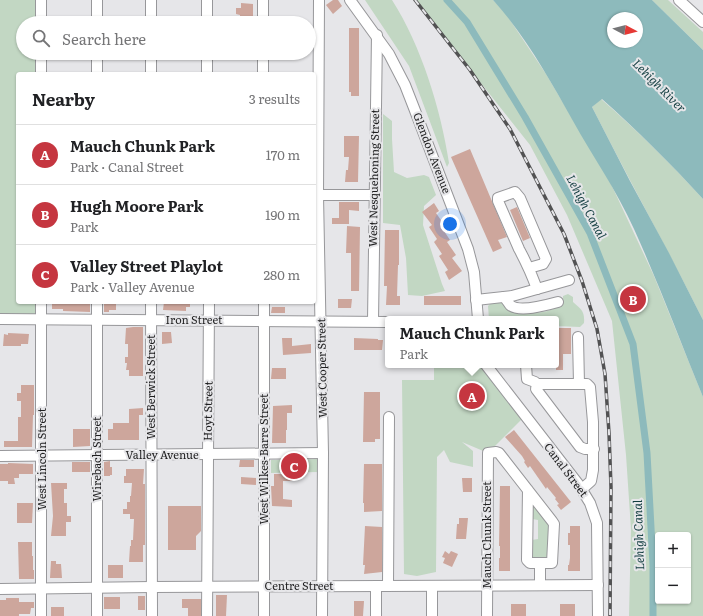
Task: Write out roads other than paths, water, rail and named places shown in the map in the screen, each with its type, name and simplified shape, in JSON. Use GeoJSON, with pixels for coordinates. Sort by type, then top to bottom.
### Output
{"type":"FeatureCollection","features":[{"type":"Feature","properties":{"kind":"street"},"geometry":{"type":"LineString","coordinates":[[41,0],[41,16]]}},
{"type":"Feature","properties":{"kind":"street"},"geometry":{"type":"LineString","coordinates":[[97,0],[97,16]]}},
{"type":"Feature","properties":{"kind":"street"},"geometry":{"type":"LineString","coordinates":[[151,0],[151,16]]}},
{"type":"Feature","properties":{"kind":"street"},"geometry":{"type":"LineString","coordinates":[[207,0],[207,16]]}},
{"type":"Feature","properties":{"kind":"street"},"geometry":{"type":"LineString","coordinates":[[263,0],[263,16]]}},
{"type":"Feature","properties":{"kind":"street","name":"West Cooper Street"},"geometry":{"type":"LineString","coordinates":[[319,0],[316,195],[321,321],[323,453],[322,616]]}},
{"type":"Feature","properties":{"kind":"street","name":"Glendon Avenue"},"geometry":{"type":"LineString","coordinates":[[350,0],[389,54],[405,85],[466,242],[472,265],[478,316]]}},
{"type":"Feature","properties":{"kind":"street"},"geometry":{"type":"LineString","coordinates":[[679,0],[703,22]]}},
{"type":"Feature","properties":{"kind":"street","name":"West Nesquehoning Street"},"geometry":{"type":"LineString","coordinates":[[373,321],[376,35]]}},
{"type":"Feature","properties":{"kind":"street"},"geometry":{"type":"LineString","coordinates":[[41,60],[41,72]]}},
{"type":"Feature","properties":{"kind":"street"},"geometry":{"type":"LineString","coordinates":[[97,60],[97,72]]}},
{"type":"Feature","properties":{"kind":"street"},"geometry":{"type":"LineString","coordinates":[[151,60],[151,72]]}},
{"type":"Feature","properties":{"kind":"street"},"geometry":{"type":"LineString","coordinates":[[207,60],[207,72]]}},
{"type":"Feature","properties":{"kind":"street"},"geometry":{"type":"LineString","coordinates":[[263,60],[263,72]]}},
{"type":"Feature","properties":{"kind":"street"},"geometry":{"type":"LineString","coordinates":[[529,268],[542,264],[546,259],[520,198],[515,192],[498,198],[498,201],[537,289]]}},
{"type":"Feature","properties":{"kind":"street"},"geometry":{"type":"LineString","coordinates":[[316,195],[374,195]]}},
{"type":"Feature","properties":{"kind":"street"},"geometry":{"type":"LineString","coordinates":[[476,300],[537,289],[569,280]]}},
{"type":"Feature","properties":{"kind":"street"},"geometry":{"type":"LineString","coordinates":[[504,296],[510,305],[520,308],[538,307],[558,302]]}},
{"type":"Feature","properties":{"kind":"street","name":"West Lincoln Street"},"geometry":{"type":"LineString","coordinates":[[41,304],[41,616]]}},
{"type":"Feature","properties":{"kind":"street","name":"Wirebach Street"},"geometry":{"type":"LineString","coordinates":[[97,304],[97,616]]}},
{"type":"Feature","properties":{"kind":"street","name":"West Berwick Street"},"geometry":{"type":"LineString","coordinates":[[151,304],[152,616]]}},
{"type":"Feature","properties":{"kind":"street","name":"Hoyt Street"},"geometry":{"type":"LineString","coordinates":[[207,616],[209,304]]}},
{"type":"Feature","properties":{"kind":"street","name":"West Wilkes-Barre Street"},"geometry":{"type":"LineString","coordinates":[[264,304],[264,616]]}},
{"type":"Feature","properties":{"kind":"street","name":"Iron Street"},"geometry":{"type":"LineString","coordinates":[[0,319],[385,322]]}},
{"type":"Feature","properties":{"kind":"street"},"geometry":{"type":"LineString","coordinates":[[578,337],[578,384]]}},
{"type":"Feature","properties":{"kind":"street","name":"Canal Street"},"geometry":{"type":"LineString","coordinates":[[488,368],[582,489],[593,509],[597,523],[598,616]]}},
{"type":"Feature","properties":{"kind":"street"},"geometry":{"type":"LineString","coordinates":[[526,368],[527,379],[535,382],[537,385],[587,384],[590,387],[594,449],[593,476],[591,481],[582,489]]}},
{"type":"Feature","properties":{"kind":"street"},"geometry":{"type":"LineString","coordinates":[[537,385],[536,389],[580,446],[594,449]]}},
{"type":"Feature","properties":{"kind":"street"},"geometry":{"type":"LineString","coordinates":[[388,586],[389,417]]}},
{"type":"Feature","properties":{"kind":"street","name":"Valley Avenue"},"geometry":{"type":"LineString","coordinates":[[0,456],[323,453]]}},
{"type":"Feature","properties":{"kind":"street","name":"Mauch Chunk Street"},"geometry":{"type":"LineString","coordinates":[[487,616],[488,453],[499,453],[528,490]]}},
{"type":"Feature","properties":{"kind":"street"},"geometry":{"type":"LineString","coordinates":[[528,490],[553,523],[553,561],[550,563],[530,563],[527,560],[528,490]]}},
{"type":"Feature","properties":{"kind":"street"},"geometry":{"type":"LineString","coordinates":[[540,563],[540,585]]}},
{"type":"Feature","properties":{"kind":"street","name":"Centre Street"},"geometry":{"type":"LineString","coordinates":[[0,589],[207,586],[598,585]]}},
{"type":"Feature","properties":{"kind":"street"},"geometry":{"type":"LineString","coordinates":[[376,586],[376,616]]}},
{"type":"Feature","properties":{"kind":"street"},"geometry":{"type":"LineString","coordinates":[[432,586],[432,616]]}},
{"type":"Feature","properties":{"kind":"water","name":"Lehigh River"},"geometry":{"type":"Polygon","coordinates":[[[493,0],[652,0],[703,50],[703,199],[654,148],[602,99],[592,107],[703,320],[703,397],[652,271],[627,215],[613,188],[546,74],[516,28],[493,0]]]}},
{"type":"Feature","properties":{"kind":"waterway","name":"Lehigh Canal"},"geometry":{"type":"LineString","coordinates":[[447,0],[467,22],[525,117],[590,233],[633,344],[647,453],[653,565],[653,616]]}},
{"type":"Feature","properties":{"kind":"railway"},"geometry":{"type":"LineString","coordinates":[[415,0],[470,70],[510,129],[564,234],[582,281],[597,329],[605,374],[611,487],[610,616]]}},
{"type":"Feature","properties":{"kind":"place","name":"Hugh Moore Park"},"geometry":{"type":"Point","coordinates":[633,299]}},
{"type":"Feature","properties":{"kind":"place","name":"Mauch Chunk Park"},"geometry":{"type":"Point","coordinates":[472,396]}},
{"type":"Feature","properties":{"kind":"place","name":"Valley Street Playlot"},"geometry":{"type":"Point","coordinates":[294,466]}}]}
